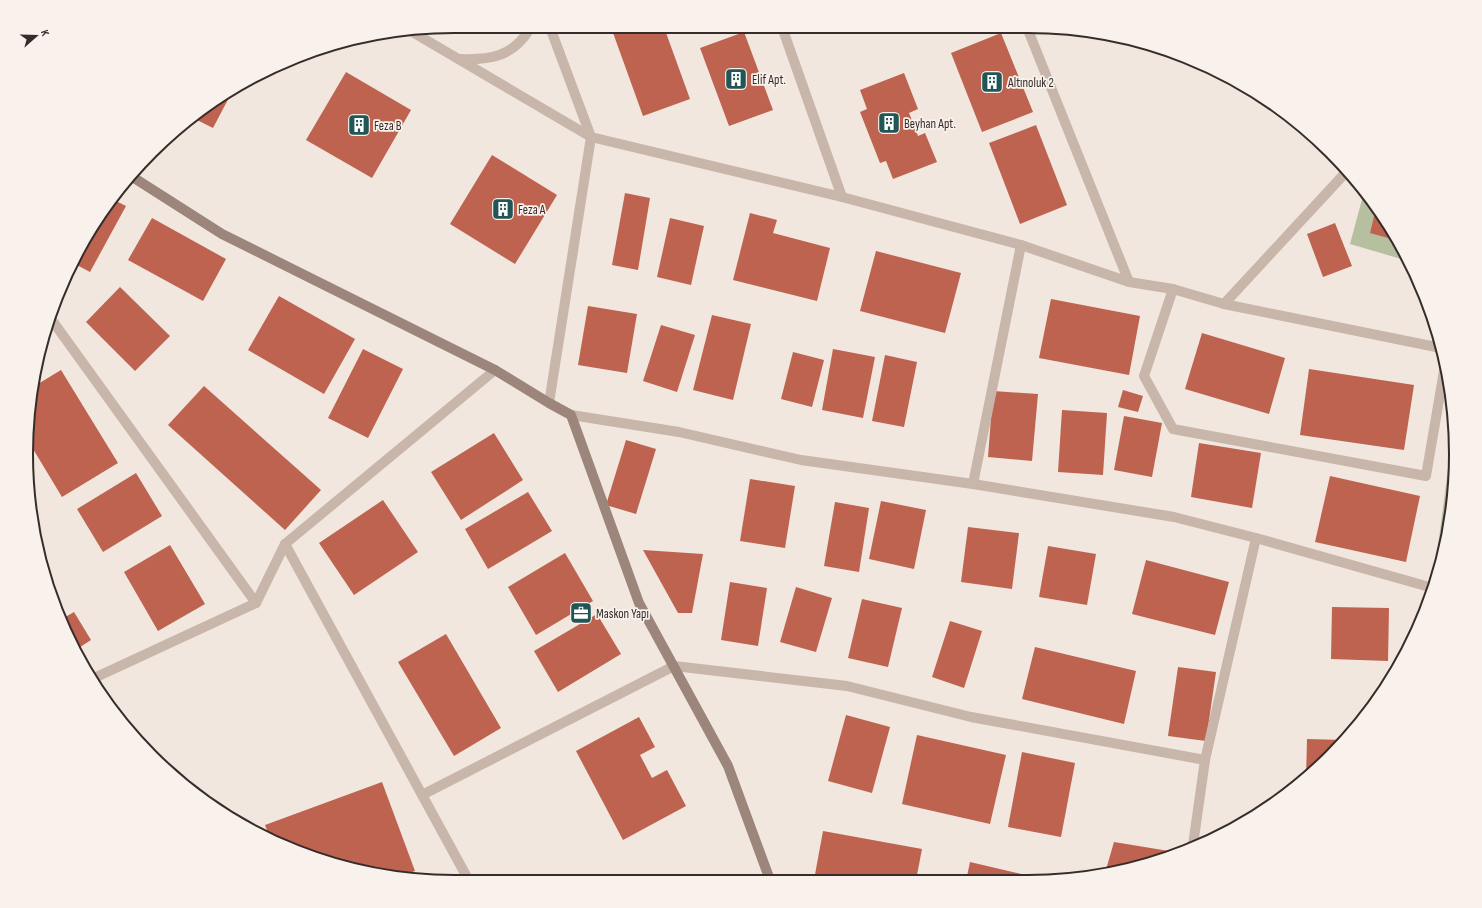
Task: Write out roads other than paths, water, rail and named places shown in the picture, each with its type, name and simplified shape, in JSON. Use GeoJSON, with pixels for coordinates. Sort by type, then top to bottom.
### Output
{"type":"FeatureCollection","features":[{"type":"Feature","properties":{"kind":"street"},"geometry":{"type":"LineString","coordinates":[[458,59],[482,60],[506,53],[523,39],[527,33]]}},
{"type":"Feature","properties":{"kind":"street"},"geometry":{"type":"LineString","coordinates":[[549,403],[591,137],[552,33]]}},
{"type":"Feature","properties":{"kind":"street"},"geometry":{"type":"LineString","coordinates":[[784,33],[842,197]]}},
{"type":"Feature","properties":{"kind":"street"},"geometry":{"type":"LineString","coordinates":[[1029,33],[1129,282]]}},
{"type":"Feature","properties":{"kind":"street"},"geometry":{"type":"LineString","coordinates":[[417,35],[591,137],[842,197],[1021,245],[1129,282],[1173,289],[1224,304],[1435,347]]}},
{"type":"Feature","properties":{"kind":"street"},"geometry":{"type":"LineString","coordinates":[[1224,304],[1344,175]]}},
{"type":"Feature","properties":{"kind":"street"},"geometry":{"type":"LineString","coordinates":[[135,179],[222,234],[495,370],[549,403],[571,414],[679,432],[801,460],[972,484],[1174,517],[1256,538],[1428,587]]}},
{"type":"Feature","properties":{"kind":"street"},"geometry":{"type":"LineString","coordinates":[[972,484],[1021,245]]}},
{"type":"Feature","properties":{"kind":"street"},"geometry":{"type":"LineString","coordinates":[[1173,289],[1144,376],[1173,429],[1426,476],[1442,381]]}},
{"type":"Feature","properties":{"kind":"street"},"geometry":{"type":"LineString","coordinates":[[54,323],[256,603]]}},
{"type":"Feature","properties":{"kind":"street"},"geometry":{"type":"LineString","coordinates":[[97,677],[256,603],[285,544],[495,370]]}},
{"type":"Feature","properties":{"kind":"street"},"geometry":{"type":"LineString","coordinates":[[571,414],[639,603],[728,766],[768,875]]}},
{"type":"Feature","properties":{"kind":"street"},"geometry":{"type":"LineString","coordinates":[[1194,841],[1205,760],[1256,538]]}},
{"type":"Feature","properties":{"kind":"street"},"geometry":{"type":"LineString","coordinates":[[285,544],[466,875]]}},
{"type":"Feature","properties":{"kind":"street"},"geometry":{"type":"LineString","coordinates":[[422,795],[674,666],[846,686],[970,717],[1205,760]]}},
{"type":"Feature","properties":{"kind":"place","name":"Elif Apt."},"geometry":{"type":"Point","coordinates":[736,79]}},
{"type":"Feature","properties":{"kind":"place","name":"Altınoluk 2"},"geometry":{"type":"Point","coordinates":[992,82]}},
{"type":"Feature","properties":{"kind":"place","name":"Beyhan Apt."},"geometry":{"type":"Point","coordinates":[889,123]}},
{"type":"Feature","properties":{"kind":"place","name":"Feza B"},"geometry":{"type":"Point","coordinates":[359,125]}},
{"type":"Feature","properties":{"kind":"place","name":"Feza A"},"geometry":{"type":"Point","coordinates":[503,209]}},
{"type":"Feature","properties":{"kind":"place","name":"Maskon Yapı"},"geometry":{"type":"Point","coordinates":[581,613]}}]}
